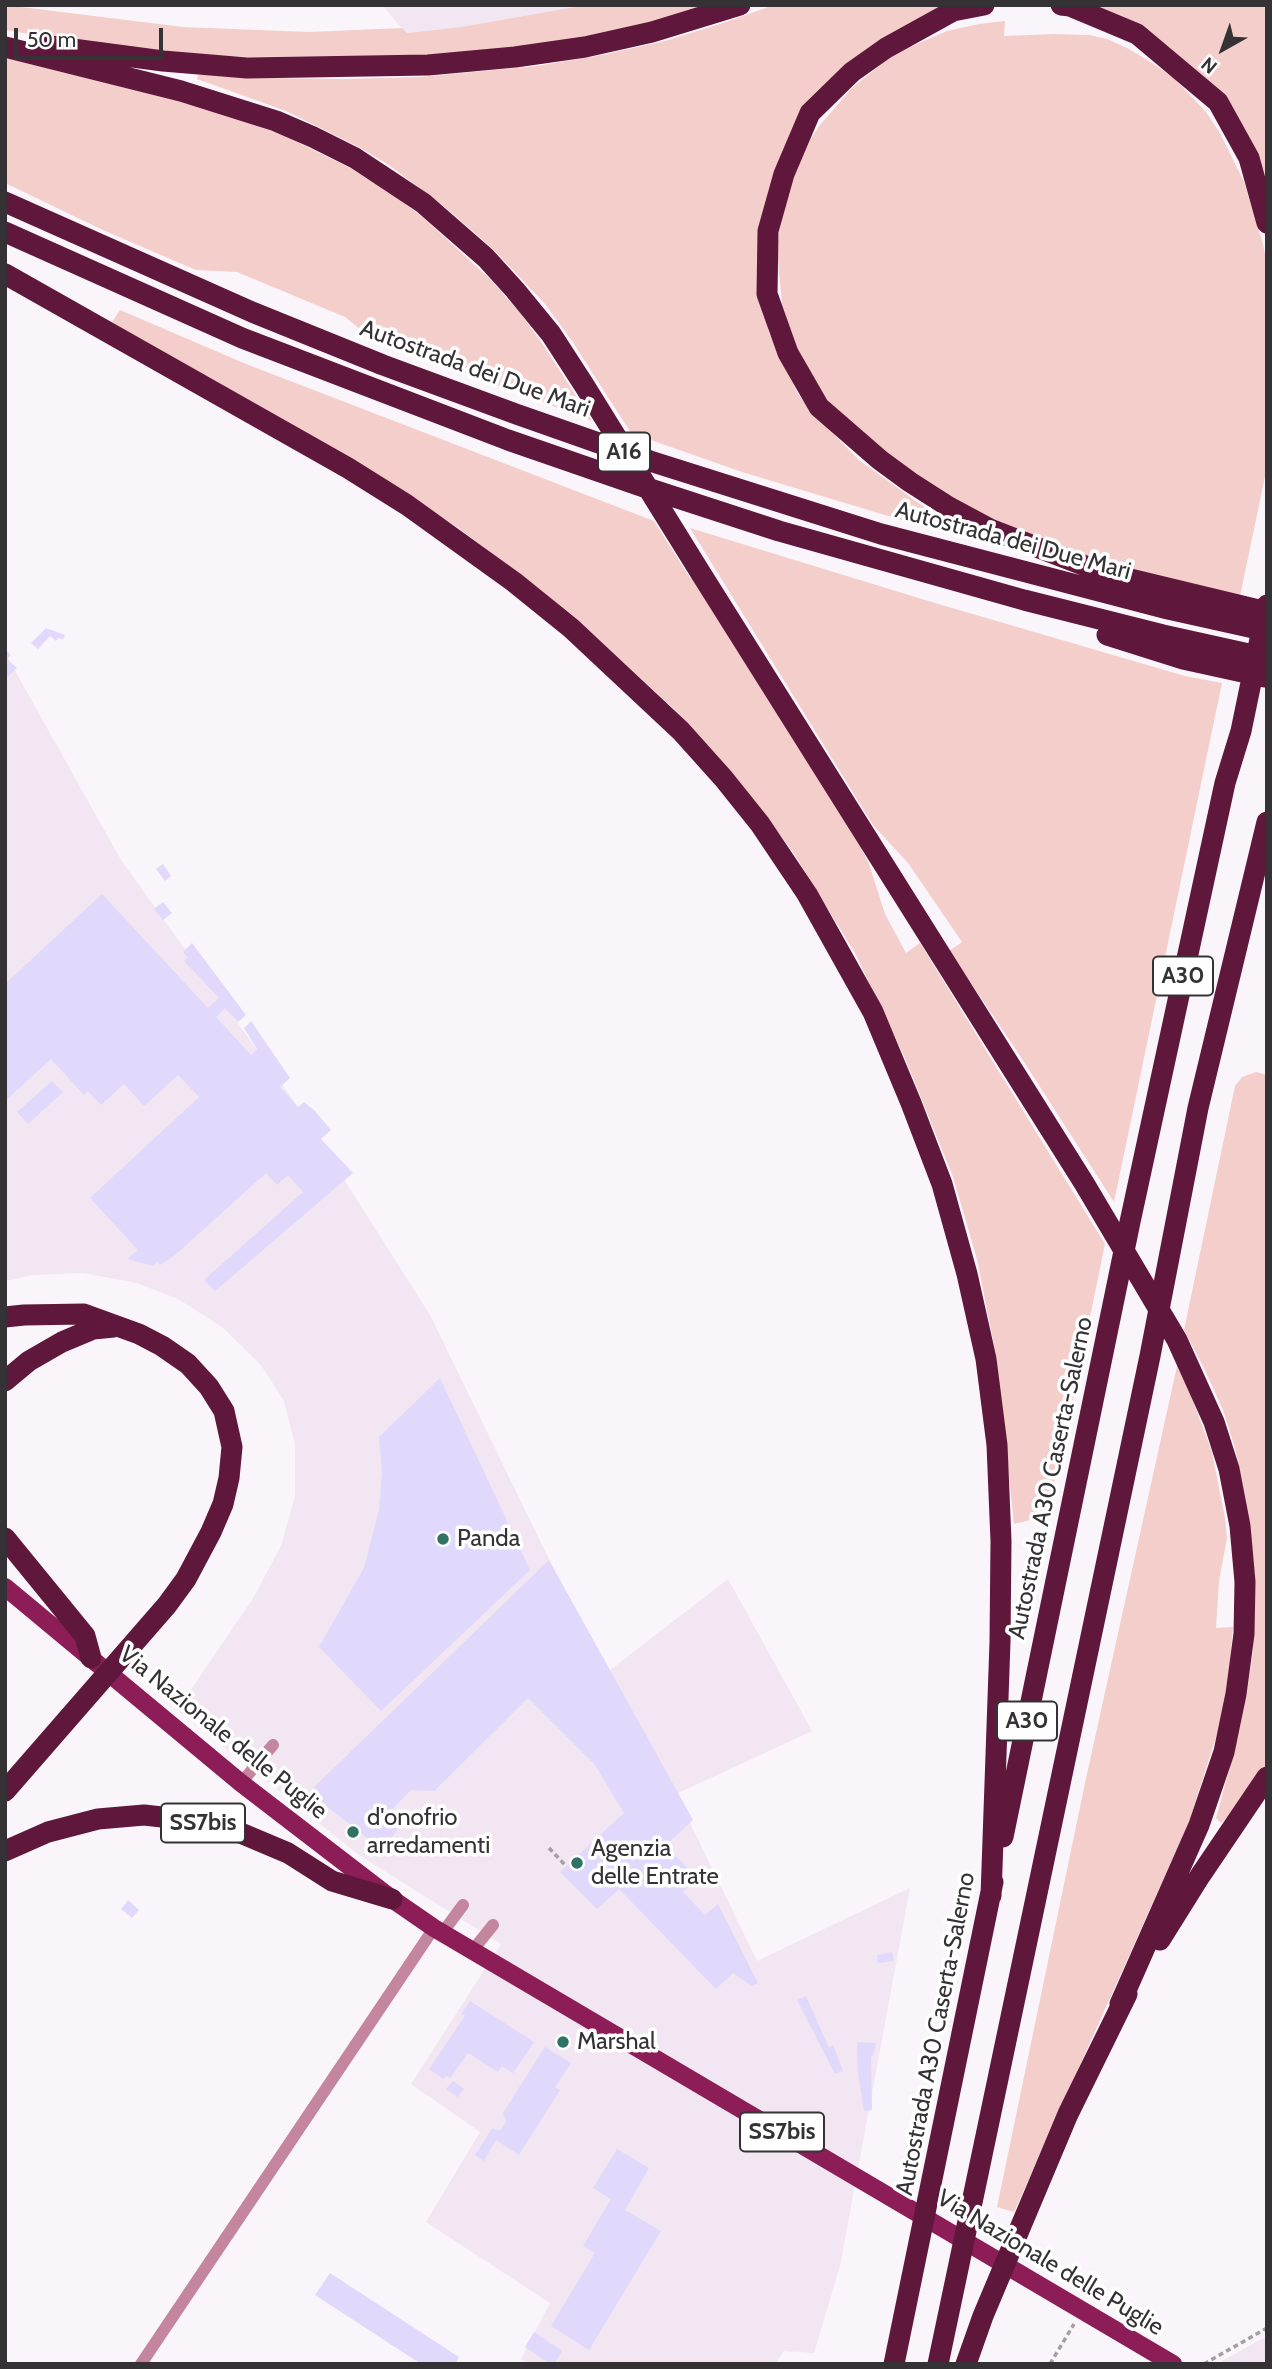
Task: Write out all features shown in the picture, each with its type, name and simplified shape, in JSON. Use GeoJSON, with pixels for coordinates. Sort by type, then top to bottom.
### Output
{"type":"FeatureCollection","features":[{"type":"Feature","properties":{"kind":"highway"},"geometry":{"type":"LineString","coordinates":[[5,38],[163,61],[247,68],[428,65],[585,47],[652,32],[740,5]]}},
{"type":"Feature","properties":{"kind":"highway"},"geometry":{"type":"LineString","coordinates":[[984,5],[953,11],[886,48],[852,72],[810,113],[784,174],[768,231],[767,293],[788,353],[819,407],[910,482],[990,530],[1101,572],[1267,612]]}},
{"type":"Feature","properties":{"kind":"highway"},"geometry":{"type":"LineString","coordinates":[[1060,5],[1070,6],[1137,34],[1217,102],[1249,158],[1267,223]]}},
{"type":"Feature","properties":{"kind":"highway"},"geometry":{"type":"LineString","coordinates":[[5,47],[181,91],[237,108],[276,121],[355,158],[423,202],[486,258],[515,290],[551,334],[584,385],[1084,1183],[1177,1340],[1214,1422],[1228,1469],[1240,1526],[1245,1582],[1244,1634],[1236,1695],[1224,1752],[1199,1825],[1027,2208],[966,2364]]}},
{"type":"Feature","properties":{"kind":"highway","name":"Autostrada dei Due Mari"},"geometry":{"type":"LineString","coordinates":[[5,202],[335,346],[650,461],[881,534],[1155,606],[1267,631]]}},
{"type":"Feature","properties":{"kind":"highway","name":"A16"},"geometry":{"type":"LineString","coordinates":[[5,232],[230,332],[374,390],[644,487],[875,559],[1036,604],[1267,658]]}},
{"type":"Feature","properties":{"kind":"highway"},"geometry":{"type":"LineString","coordinates":[[5,274],[348,468],[407,505],[514,582],[628,679],[681,731],[760,824],[807,894],[873,1012],[916,1114],[942,1184],[967,1274],[986,1359],[997,1445],[1001,1541],[991,1896]]}},
{"type":"Feature","properties":{"kind":"highway"},"geometry":{"type":"LineString","coordinates":[[875,559],[1183,659],[1267,677]]}},
{"type":"Feature","properties":{"kind":"highway","name":"Autostrada A30 Caserta-Salerno"},"geometry":{"type":"LineString","coordinates":[[894,2364],[944,2133],[1130,1222],[1225,783],[1241,731],[1267,606]]}},
{"type":"Feature","properties":{"kind":"highway","name":"A30"},"geometry":{"type":"LineString","coordinates":[[938,2364],[1150,1356],[1198,1108],[1267,822]]}},
{"type":"Feature","properties":{"kind":"highway"},"geometry":{"type":"LineString","coordinates":[[5,1317],[84,1314],[139,1334],[162,1346],[188,1364],[209,1387],[224,1411],[232,1447],[226,1491],[211,1532],[186,1579],[147,1629],[5,1791]]}},
{"type":"Feature","properties":{"kind":"highway"},"geometry":{"type":"LineString","coordinates":[[5,1381],[29,1360],[62,1342],[93,1329],[116,1327]]}},
{"type":"Feature","properties":{"kind":"highway","name":"SS7bis"},"geometry":{"type":"LineString","coordinates":[[5,1538],[85,1636],[91,1658]]}},
{"type":"Feature","properties":{"kind":"highway"},"geometry":{"type":"LineString","coordinates":[[1120,2004],[1200,1876],[1267,1776]]}},
{"type":"Feature","properties":{"kind":"highway","name":"SS7bis"},"geometry":{"type":"LineString","coordinates":[[5,1851],[48,1832],[98,1819],[144,1815],[198,1821],[243,1834],[288,1853],[332,1881],[392,1899]]}},
{"type":"Feature","properties":{"kind":"main road","name":"Via Nazionale delle Puglie"},"geometry":{"type":"LineString","coordinates":[[5,1587],[241,1783],[392,1899],[472,1950],[1173,2364]]}},
{"type":"Feature","properties":{"kind":"lane"},"geometry":{"type":"LineString","coordinates":[[241,1783],[273,1745]]}},
{"type":"Feature","properties":{"kind":"lane"},"geometry":{"type":"LineString","coordinates":[[141,2364],[439,1930],[463,1905]]}},
{"type":"Feature","properties":{"kind":"lane"},"geometry":{"type":"LineString","coordinates":[[472,1950],[493,1926]]}},
{"type":"Feature","properties":{"kind":"path"},"geometry":{"type":"LineString","coordinates":[[549,1848],[566,1866]]}},
{"type":"Feature","properties":{"kind":"path"},"geometry":{"type":"LineString","coordinates":[[1050,2364],[1082,2310]]}},
{"type":"Feature","properties":{"kind":"path"},"geometry":{"type":"LineString","coordinates":[[1204,2364],[1267,2328]]}},
{"type":"Feature","properties":{"kind":"shaded area"},"geometry":{"type":"Polygon","coordinates":[[[5,5],[183,27],[309,32],[402,28],[407,33],[461,27],[586,5],[710,5],[632,29],[567,42],[438,56],[249,57],[186,54],[5,30],[5,5]]]}},
{"type":"Feature","properties":{"kind":"shaded area"},"geometry":{"type":"Polygon","coordinates":[[[382,5],[586,5],[461,27],[406,33],[382,5]]]}},
{"type":"Feature","properties":{"kind":"shaded area"},"geometry":{"type":"Polygon","coordinates":[[[774,5],[966,5],[817,99],[760,278],[769,333],[798,394],[859,460],[952,525],[948,534],[742,472],[631,433],[545,304],[493,249],[446,208],[389,165],[359,147],[286,111],[197,79],[198,75],[205,74],[258,78],[420,77],[537,66],[665,41],[774,5]]]}},
{"type":"Feature","properties":{"kind":"shaded area"},"geometry":{"type":"Polygon","coordinates":[[[1077,5],[1267,5],[1267,195],[1207,82],[1077,5]]]}},
{"type":"Feature","properties":{"kind":"shaded area"},"geometry":{"type":"Polygon","coordinates":[[[1005,21],[1004,36],[1089,35],[1107,39],[1152,63],[1175,79],[1206,112],[1220,133],[1244,182],[1267,265],[1267,467],[1239,601],[1134,573],[975,519],[853,431],[816,387],[800,359],[782,304],[777,250],[782,212],[795,172],[810,140],[852,88],[894,54],[947,31],[1005,21]]]}},
{"type":"Feature","properties":{"kind":"shaded area"},"geometry":{"type":"Polygon","coordinates":[[[5,58],[199,105],[285,136],[350,168],[398,198],[490,279],[544,346],[592,421],[370,337],[345,317],[237,272],[196,270],[105,231],[5,183],[5,58]]]}},
{"type":"Feature","properties":{"kind":"shaded area"},"geometry":{"type":"Polygon","coordinates":[[[120,310],[246,364],[654,521],[690,578],[693,576],[860,846],[869,864],[885,914],[906,953],[920,943],[1105,1244],[1049,1504],[1039,1518],[1014,1524],[996,1355],[977,1259],[953,1177],[905,1058],[855,953],[793,852],[735,776],[675,710],[537,587],[457,527],[369,471],[133,336],[112,322],[120,310]]]}},
{"type":"Feature","properties":{"kind":"shaded area"},"geometry":{"type":"Polygon","coordinates":[[[690,528],[1185,676],[1222,683],[1114,1202],[949,951],[962,942],[908,863],[873,825],[690,528]]]}},
{"type":"Feature","properties":{"kind":"shaded area"},"geometry":{"type":"Polygon","coordinates":[[[5,653],[121,860],[298,1107],[430,1315],[605,1674],[728,1579],[812,1731],[676,1794],[757,1961],[910,1888],[840,2266],[814,2353],[784,2351],[775,2364],[528,2364],[521,2359],[550,2303],[426,2222],[480,2132],[411,2084],[501,1944],[359,1855],[177,1710],[252,1600],[281,1546],[295,1496],[295,1444],[284,1401],[261,1365],[222,1327],[178,1299],[137,1283],[83,1273],[33,1275],[5,1281],[5,653]]]}},
{"type":"Feature","properties":{"kind":"shaded area"},"geometry":{"type":"Polygon","coordinates":[[[1256,1072],[1267,1075],[1267,1768],[1241,1805],[1221,1823],[1216,1818],[1238,1737],[1253,1651],[1255,1577],[1245,1497],[1235,1448],[1223,1410],[1184,1330],[1235,1086],[1242,1077],[1256,1072]]]}},
{"type":"Feature","properties":{"kind":"shaded area"},"geometry":{"type":"Polygon","coordinates":[[[1177,1366],[1212,1452],[1225,1518],[1227,1538],[1219,1581],[1216,1628],[1233,1627],[1222,1718],[1189,1822],[1014,2212],[997,2207],[1085,1783],[1177,1366]]]}},
{"type":"Feature","properties":{"kind":"shaded area"},"geometry":{"type":"Polygon","coordinates":[[[1267,2336],[1267,2364],[1227,2364],[1222,2361],[1267,2336]]]}},
{"type":"Feature","properties":{"kind":"building"},"geometry":{"type":"Polygon","coordinates":[[[46,628],[65,635],[63,639],[58,638],[56,641],[50,636],[38,649],[31,643],[46,628]]]}},
{"type":"Feature","properties":{"kind":"building"},"geometry":{"type":"Polygon","coordinates":[[[5,649],[11,655],[7,659],[17,668],[5,679],[5,649]]]}},
{"type":"Feature","properties":{"kind":"building"},"geometry":{"type":"Polygon","coordinates":[[[163,864],[171,876],[165,881],[156,869],[163,864]]]}},
{"type":"Feature","properties":{"kind":"building"},"geometry":{"type":"Polygon","coordinates":[[[102,894],[208,1008],[219,998],[184,961],[188,958],[183,952],[192,943],[246,1015],[238,1022],[225,1008],[216,1017],[251,1055],[257,1049],[244,1028],[251,1021],[290,1078],[280,1087],[298,1107],[304,1102],[314,1110],[331,1130],[321,1139],[353,1173],[215,1291],[204,1280],[303,1192],[288,1175],[277,1185],[266,1173],[174,1256],[160,1265],[157,1262],[153,1266],[127,1259],[138,1250],[90,1198],[199,1097],[178,1075],[144,1106],[124,1084],[101,1105],[88,1091],[84,1095],[51,1059],[5,1101],[5,984],[102,894]]]}},
{"type":"Feature","properties":{"kind":"building"},"geometry":{"type":"Polygon","coordinates":[[[163,902],[172,913],[163,920],[154,909],[163,902]]]}},
{"type":"Feature","properties":{"kind":"building"},"geometry":{"type":"Polygon","coordinates":[[[52,1081],[63,1092],[28,1124],[17,1112],[52,1081]]]}},
{"type":"Feature","properties":{"kind":"building","name":"Panda"},"geometry":{"type":"Polygon","coordinates":[[[440,1378],[530,1570],[381,1711],[319,1647],[364,1568],[379,1510],[382,1472],[379,1437],[440,1378]]]}},
{"type":"Feature","properties":{"kind":"building"},"geometry":{"type":"Polygon","coordinates":[[[549,1560],[693,1820],[666,1845],[697,1879],[683,1892],[705,1915],[718,1904],[758,1983],[752,1986],[733,1973],[716,1989],[619,1889],[597,1909],[560,1872],[624,1813],[595,1765],[528,1698],[434,1791],[411,1790],[387,1814],[401,1825],[382,1850],[309,1792],[549,1560]]]}},
{"type":"Feature","properties":{"kind":"building"},"geometry":{"type":"Polygon","coordinates":[[[128,1900],[139,1910],[132,1918],[121,1909],[128,1900]]]}},
{"type":"Feature","properties":{"kind":"building"},"geometry":{"type":"Polygon","coordinates":[[[892,1952],[894,1961],[878,1963],[877,1955],[892,1952]]]}},
{"type":"Feature","properties":{"kind":"building"},"geometry":{"type":"Polygon","coordinates":[[[806,1996],[829,2048],[833,2045],[843,2071],[835,2074],[797,2000],[806,1996]]]}},
{"type":"Feature","properties":{"kind":"building"},"geometry":{"type":"Polygon","coordinates":[[[470,2001],[534,2042],[513,2073],[502,2066],[498,2072],[468,2053],[450,2078],[446,2076],[444,2079],[429,2069],[465,2016],[461,2014],[470,2001]]]}},
{"type":"Feature","properties":{"kind":"building"},"geometry":{"type":"Polygon","coordinates":[[[857,2042],[876,2043],[871,2056],[872,2110],[864,2111],[858,2073],[857,2042]]]}},
{"type":"Feature","properties":{"kind":"building"},"geometry":{"type":"Polygon","coordinates":[[[545,2047],[571,2063],[555,2087],[560,2090],[519,2155],[496,2140],[484,2161],[475,2155],[492,2128],[500,2131],[506,2122],[503,2113],[545,2047]]]}},
{"type":"Feature","properties":{"kind":"building"},"geometry":{"type":"Polygon","coordinates":[[[453,2081],[464,2089],[458,2097],[446,2089],[453,2081]]]}},
{"type":"Feature","properties":{"kind":"building"},"geometry":{"type":"Polygon","coordinates":[[[617,2149],[649,2168],[625,2210],[661,2231],[589,2350],[551,2326],[595,2253],[583,2246],[611,2199],[593,2188],[617,2149]]]}},
{"type":"Feature","properties":{"kind":"building"},"geometry":{"type":"Polygon","coordinates":[[[330,2273],[459,2357],[455,2364],[421,2364],[315,2295],[330,2273]]]}},
{"type":"Feature","properties":{"kind":"building"},"geometry":{"type":"Polygon","coordinates":[[[534,2332],[562,2351],[554,2364],[525,2347],[534,2332]]]}},
{"type":"Feature","properties":{"kind":"place","name":"Panda"},"geometry":{"type":"Point","coordinates":[443,1539]}},
{"type":"Feature","properties":{"kind":"place","name":"d'onofrio arredamenti"},"geometry":{"type":"Point","coordinates":[353,1832]}},
{"type":"Feature","properties":{"kind":"place","name":"Agenzia delle Entrate"},"geometry":{"type":"Point","coordinates":[577,1863]}},
{"type":"Feature","properties":{"kind":"place","name":"Marshal"},"geometry":{"type":"Point","coordinates":[563,2042]}}]}
